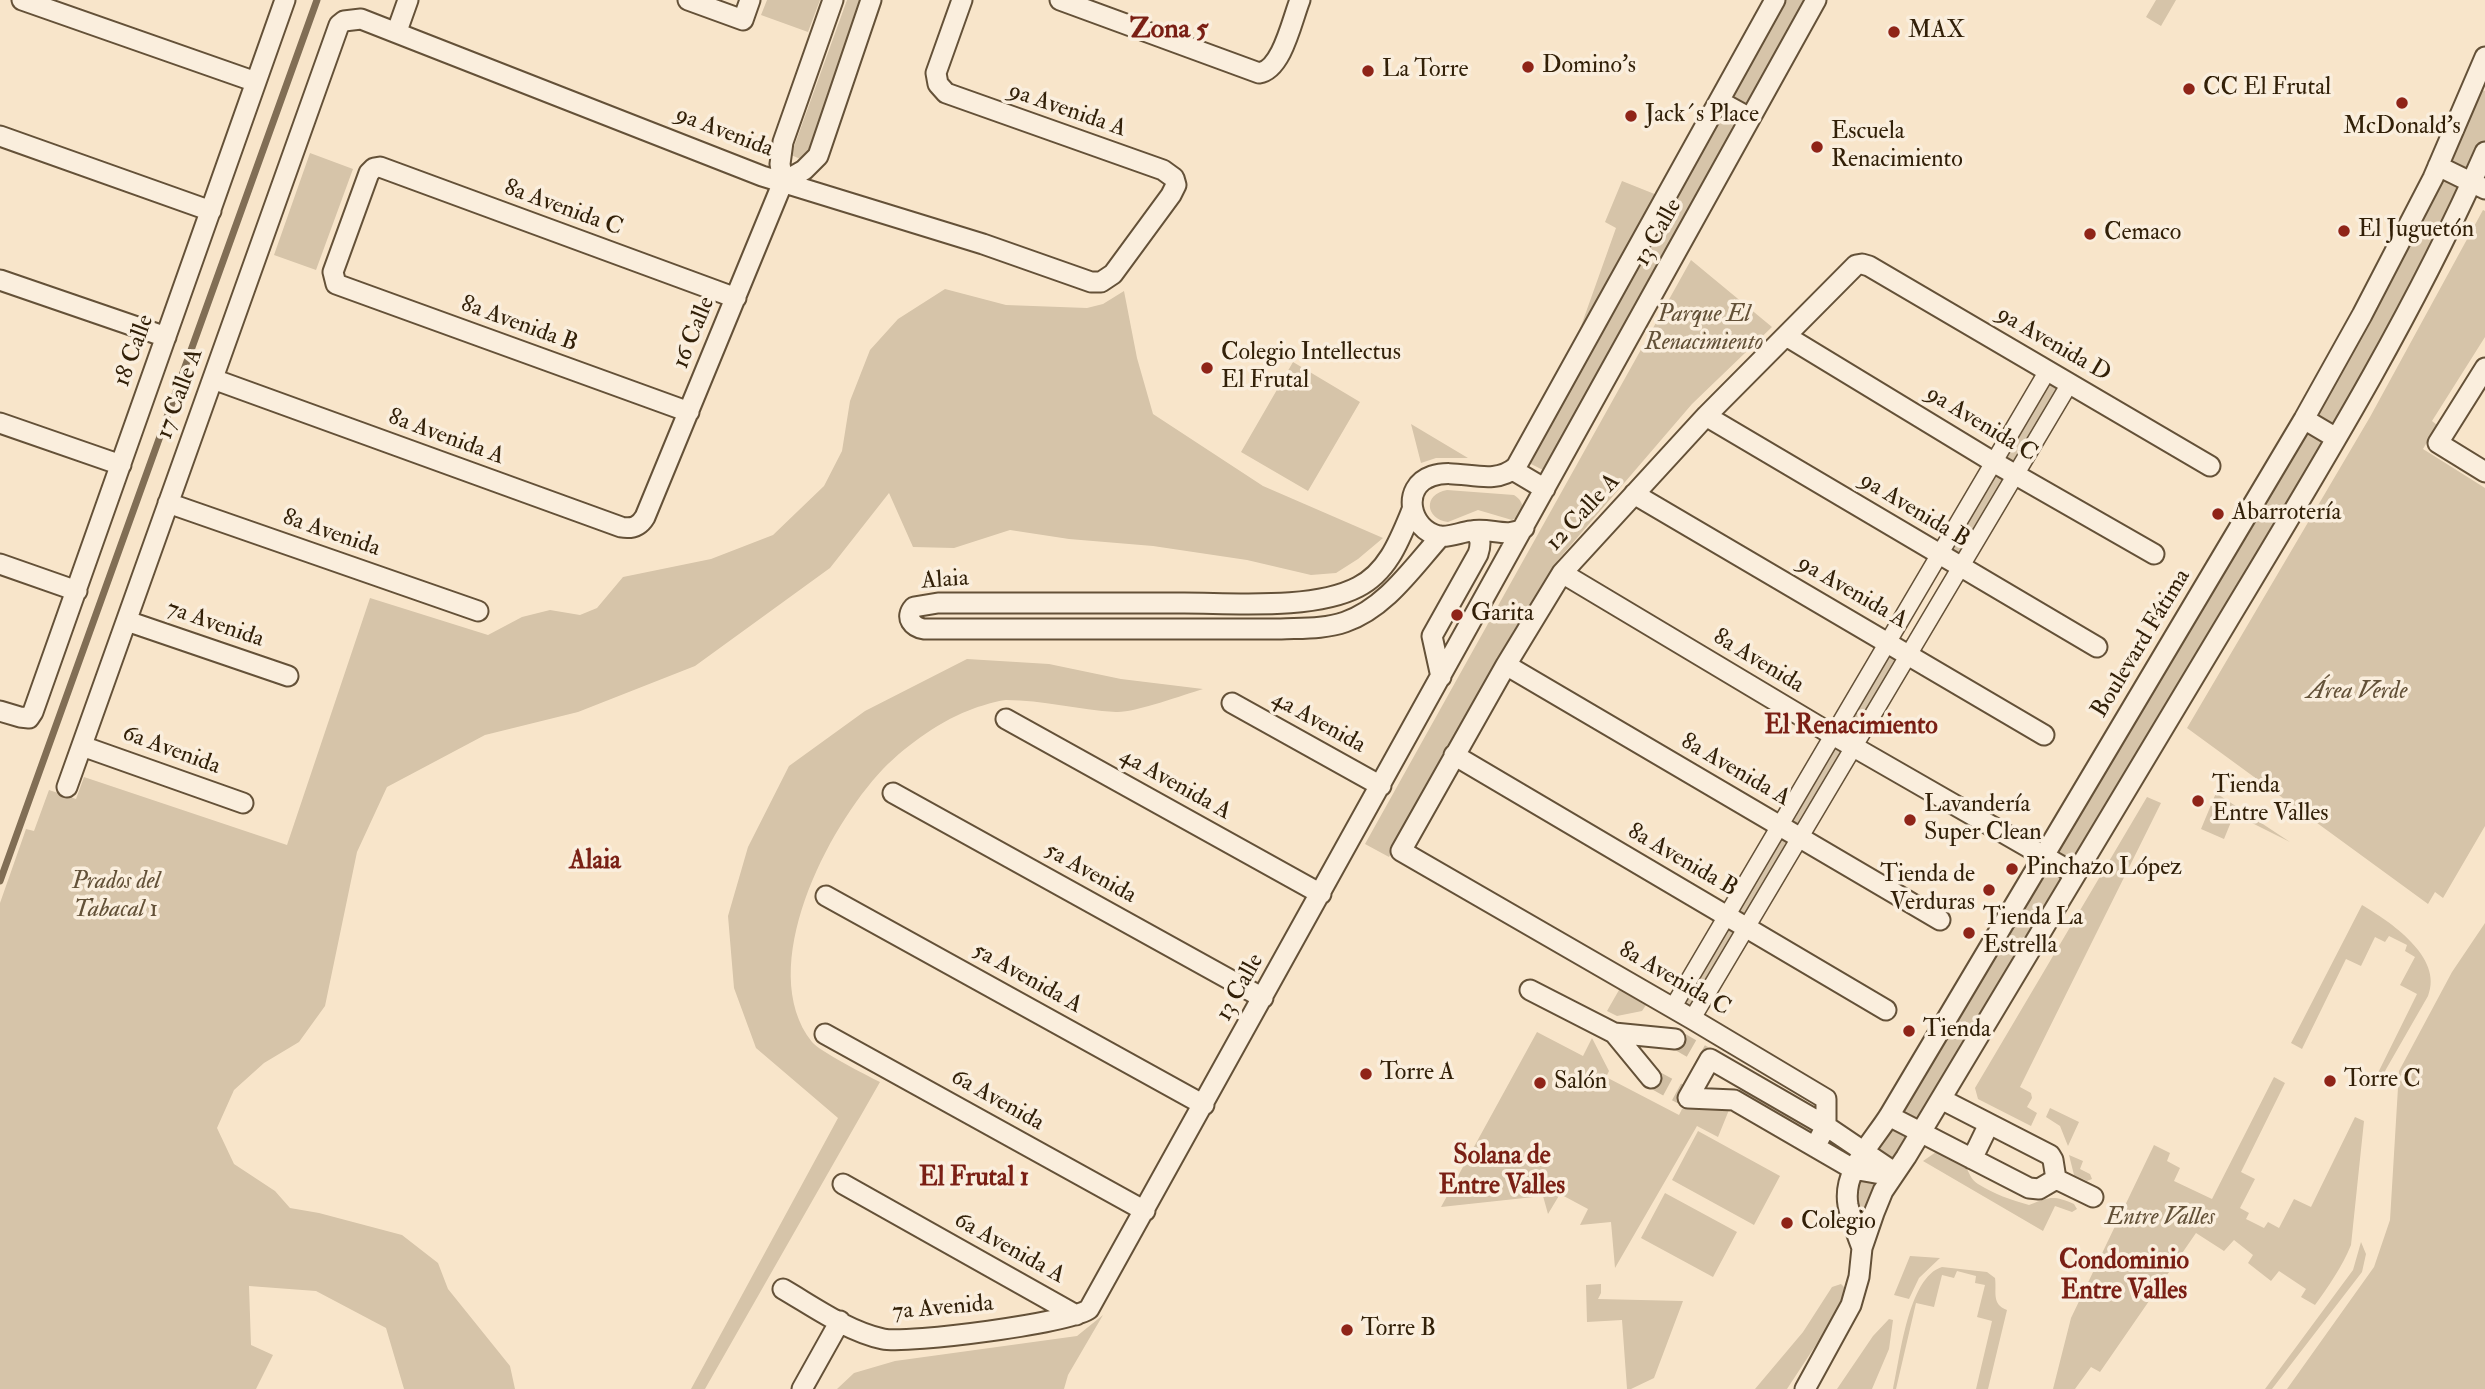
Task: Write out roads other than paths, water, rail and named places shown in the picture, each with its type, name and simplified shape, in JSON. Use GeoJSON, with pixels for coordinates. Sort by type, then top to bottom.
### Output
{"type":"FeatureCollection","features":[{"type":"Feature","properties":{"kind":"street"},"geometry":{"type":"LineString","coordinates":[[22,0],[256,82]]}},
{"type":"Feature","properties":{"kind":"street","name":"18 Calle"},"geometry":{"type":"LineString","coordinates":[[0,711],[29,718],[285,0]]}},
{"type":"Feature","properties":{"kind":"street"},"geometry":{"type":"LineString","coordinates":[[397,31],[408,0]]}},
{"type":"Feature","properties":{"kind":"street"},"geometry":{"type":"LineString","coordinates":[[688,0],[743,20],[750,0]]}},
{"type":"Feature","properties":{"kind":"street","name":"16 Calle"},"geometry":{"type":"LineString","coordinates":[[650,503],[783,181],[780,164],[783,142],[833,0]]}},
{"type":"Feature","properties":{"kind":"street"},"geometry":{"type":"LineString","coordinates":[[783,181],[804,170],[818,156],[871,0]]}},
{"type":"Feature","properties":{"kind":"street","name":"9a Avenida A"},"geometry":{"type":"LineString","coordinates":[[962,0],[936,74],[941,89],[953,97],[1172,175],[1176,185],[1171,195],[1116,270],[1105,281],[1091,282]]}},
{"type":"Feature","properties":{"kind":"street"},"geometry":{"type":"LineString","coordinates":[[1060,0],[1253,72],[1265,72],[1275,65],[1300,0]]}},
{"type":"Feature","properties":{"kind":"street","name":"13 Calle"},"geometry":{"type":"LineString","coordinates":[[1513,470],[1775,0]]}},
{"type":"Feature","properties":{"kind":"street","name":"13 Calle"},"geometry":{"type":"LineString","coordinates":[[1076,1315],[1083,1313],[1095,1300],[1816,0]]}},
{"type":"Feature","properties":{"kind":"street","name":"9a Avenida"},"geometry":{"type":"LineString","coordinates":[[344,21],[361,19],[397,31],[762,176],[983,244],[1091,282]]}},
{"type":"Feature","properties":{"kind":"street","name":"17 Calle A"},"geometry":{"type":"LineString","coordinates":[[67,787],[335,32],[344,21]]}},
{"type":"Feature","properties":{"kind":"street","name":"Boulevard Fátima"},"geometry":{"type":"LineString","coordinates":[[1862,1248],[1848,1203],[1853,1169],[1889,1116],[2304,419],[2362,315],[2438,166],[2485,57]]}},
{"type":"Feature","properties":{"kind":"street"},"geometry":{"type":"LineString","coordinates":[[1719,102],[1750,118]]}},
{"type":"Feature","properties":{"kind":"street"},"geometry":{"type":"LineString","coordinates":[[0,136],[211,211]]}},
{"type":"Feature","properties":{"kind":"street","name":"Boulevard Fátima"},"geometry":{"type":"LineString","coordinates":[[1805,1389],[1852,1305],[1859,1278],[1862,1248],[1883,1191],[1941,1099],[2336,438],[2478,186],[2485,152]]}},
{"type":"Feature","properties":{"kind":"street"},"geometry":{"type":"LineString","coordinates":[[2438,166],[2478,186]]}},
{"type":"Feature","properties":{"kind":"street","name":"8a Avenida C"},"geometry":{"type":"LineString","coordinates":[[373,168],[380,167],[736,298]]}},
{"type":"Feature","properties":{"kind":"street","name":"8a Avenida B"},"geometry":{"type":"LineString","coordinates":[[373,168],[333,272],[334,280],[339,285],[689,412]]}},
{"type":"Feature","properties":{"kind":"street","name":"12 Calle A"},"geometry":{"type":"LineString","coordinates":[[1401,851],[1506,664],[1562,573],[1706,416],[1856,265],[1869,266]]}},
{"type":"Feature","properties":{"kind":"street","name":"9a Avenida D"},"geometry":{"type":"LineString","coordinates":[[1869,266],[2210,466]]}},
{"type":"Feature","properties":{"kind":"street"},"geometry":{"type":"LineString","coordinates":[[0,280],[166,338]]}},
{"type":"Feature","properties":{"kind":"street","name":"9a Avenida C"},"geometry":{"type":"LineString","coordinates":[[1786,336],[1994,463],[2154,554]]}},
{"type":"Feature","properties":{"kind":"street"},"geometry":{"type":"LineString","coordinates":[[2485,368],[2438,443],[2485,472]]}},
{"type":"Feature","properties":{"kind":"street"},"geometry":{"type":"LineString","coordinates":[[1673,1007],[2049,370]]}},
{"type":"Feature","properties":{"kind":"street","name":"8a Avenida A"},"geometry":{"type":"LineString","coordinates":[[213,379],[621,527],[639,525],[650,503]]}},
{"type":"Feature","properties":{"kind":"street"},"geometry":{"type":"LineString","coordinates":[[1692,1018],[2069,382]]}},
{"type":"Feature","properties":{"kind":"street","name":"9a Avenida B"},"geometry":{"type":"LineString","coordinates":[[1706,416],[2097,646]]}},
{"type":"Feature","properties":{"kind":"street"},"geometry":{"type":"LineString","coordinates":[[2304,419],[2336,438]]}},
{"type":"Feature","properties":{"kind":"street"},"geometry":{"type":"LineString","coordinates":[[0,423],[121,465]]}},
{"type":"Feature","properties":{"kind":"street"},"geometry":{"type":"LineString","coordinates":[[1524,527],[1516,533],[1507,534],[1487,529],[1441,536],[1424,528],[1412,510],[1412,499],[1429,477],[1440,474],[1503,476],[1513,470],[1545,489]]}},
{"type":"Feature","properties":{"kind":"street","name":"9a Avenida A"},"geometry":{"type":"LineString","coordinates":[[1634,494],[2044,735]]}},
{"type":"Feature","properties":{"kind":"street","name":"8a Avenida"},"geometry":{"type":"LineString","coordinates":[[168,503],[478,611]]}},
{"type":"Feature","properties":{"kind":"street","name":"Alaia"},"geometry":{"type":"LineString","coordinates":[[1412,510],[1394,550],[1379,571],[1360,587],[1326,599],[1250,603],[938,603],[914,607],[910,611],[910,619],[915,626],[924,629],[1108,631],[1322,627],[1347,621],[1376,604],[1395,588],[1441,536]]}},
{"type":"Feature","properties":{"kind":"street"},"geometry":{"type":"LineString","coordinates":[[1441,677],[1432,636],[1478,554],[1478,535],[1471,531]]}},
{"type":"Feature","properties":{"kind":"street"},"geometry":{"type":"LineString","coordinates":[[0,564],[76,591]]}},
{"type":"Feature","properties":{"kind":"street","name":"8a Avenida"},"geometry":{"type":"LineString","coordinates":[[1562,573],[1834,736],[2076,874]]}},
{"type":"Feature","properties":{"kind":"street","name":"7a Avenida"},"geometry":{"type":"LineString","coordinates":[[127,621],[288,676]]}},
{"type":"Feature","properties":{"kind":"street","name":"8a Avenida A"},"geometry":{"type":"LineString","coordinates":[[1506,664],[1940,920]]}},
{"type":"Feature","properties":{"kind":"street","name":"4a Avenida"},"geometry":{"type":"LineString","coordinates":[[1232,704],[1381,786]]}},
{"type":"Feature","properties":{"kind":"street","name":"4a Avenida A"},"geometry":{"type":"LineString","coordinates":[[1006,719],[1321,894]]}},
{"type":"Feature","properties":{"kind":"street","name":"6a Avenida"},"geometry":{"type":"LineString","coordinates":[[82,746],[243,803]]}},
{"type":"Feature","properties":{"kind":"street","name":"8a Avenida B"},"geometry":{"type":"LineString","coordinates":[[1454,755],[1886,1010]]}},
{"type":"Feature","properties":{"kind":"street","name":"5a Avenida"},"geometry":{"type":"LineString","coordinates":[[893,793],[1263,998]]}},
{"type":"Feature","properties":{"kind":"street","name":"8a Avenida C"},"geometry":{"type":"LineString","coordinates":[[1401,851],[1692,1018],[1826,1099],[1826,1126]]}},
{"type":"Feature","properties":{"kind":"street","name":"5a Avenida A"},"geometry":{"type":"LineString","coordinates":[[826,896],[1203,1105]]}},
{"type":"Feature","properties":{"kind":"street"},"geometry":{"type":"LineString","coordinates":[[1530,989],[1614,1033],[1675,1039]]}},
{"type":"Feature","properties":{"kind":"street"},"geometry":{"type":"LineString","coordinates":[[1614,1033],[1651,1078]]}},
{"type":"Feature","properties":{"kind":"street","name":"6a Avenida"},"geometry":{"type":"LineString","coordinates":[[825,1034],[1145,1211]]}},
{"type":"Feature","properties":{"kind":"street"},"geometry":{"type":"LineString","coordinates":[[1710,1059],[1826,1126],[1893,1174],[1853,1169],[1734,1100],[1688,1098],[1710,1059]]}},
{"type":"Feature","properties":{"kind":"street"},"geometry":{"type":"LineString","coordinates":[[1734,1100],[1746,1079]]}},
{"type":"Feature","properties":{"kind":"street"},"geometry":{"type":"LineString","coordinates":[[1941,1099],[2050,1155],[2056,1179]]}},
{"type":"Feature","properties":{"kind":"street"},"geometry":{"type":"LineString","coordinates":[[1889,1116],[2033,1189],[2042,1188],[2056,1179]]}},
{"type":"Feature","properties":{"kind":"street"},"geometry":{"type":"LineString","coordinates":[[1972,1158],[1989,1124]]}},
{"type":"Feature","properties":{"kind":"street"},"geometry":{"type":"LineString","coordinates":[[1815,1147],[1826,1126]]}},
{"type":"Feature","properties":{"kind":"street"},"geometry":{"type":"LineString","coordinates":[[2056,1179],[2093,1197]]}},
{"type":"Feature","properties":{"kind":"street","name":"6a Avenida A"},"geometry":{"type":"LineString","coordinates":[[844,1184],[1076,1315]]}},
{"type":"Feature","properties":{"kind":"street","name":"7a Avenida"},"geometry":{"type":"LineString","coordinates":[[783,1289],[839,1321],[876,1337],[900,1340],[1038,1324],[1076,1315]]}},
{"type":"Feature","properties":{"kind":"street"},"geometry":{"type":"LineString","coordinates":[[802,1389],[839,1321]]}},
{"type":"Feature","properties":{"kind":"waterway"},"geometry":{"type":"LineString","coordinates":[[0,881],[317,0]]}},
{"type":"Feature","properties":{"kind":"tunnel"},"geometry":{"type":"LineString","coordinates":[[1675,1039],[1710,1059]]}},
{"type":"Feature","properties":{"kind":"tunnel"},"geometry":{"type":"LineString","coordinates":[[1651,1078],[1688,1098]]}},
{"type":"Feature","properties":{"kind":"place","name":"MAX"},"geometry":{"type":"Point","coordinates":[1894,32]}},
{"type":"Feature","properties":{"kind":"place","name":"Domino's"},"geometry":{"type":"Point","coordinates":[1528,67]}},
{"type":"Feature","properties":{"kind":"place","name":"La Torre"},"geometry":{"type":"Point","coordinates":[1368,71]}},
{"type":"Feature","properties":{"kind":"place","name":"CC El Frutal"},"geometry":{"type":"Point","coordinates":[2189,89]}},
{"type":"Feature","properties":{"kind":"place","name":"McDonald's"},"geometry":{"type":"Point","coordinates":[2402,103]}},
{"type":"Feature","properties":{"kind":"place","name":"Jack´s Place"},"geometry":{"type":"Point","coordinates":[1631,116]}},
{"type":"Feature","properties":{"kind":"place","name":"Escuela Renacimiento"},"geometry":{"type":"Point","coordinates":[1817,147]}},
{"type":"Feature","properties":{"kind":"place","name":"El Juguetón"},"geometry":{"type":"Point","coordinates":[2344,231]}},
{"type":"Feature","properties":{"kind":"place","name":"Cemaco"},"geometry":{"type":"Point","coordinates":[2090,234]}},
{"type":"Feature","properties":{"kind":"place","name":"Colegio Intellectus El Frutal"},"geometry":{"type":"Point","coordinates":[1207,368]}},
{"type":"Feature","properties":{"kind":"place","name":"Abarrotería"},"geometry":{"type":"Point","coordinates":[2218,514]}},
{"type":"Feature","properties":{"kind":"place","name":"Garita"},"geometry":{"type":"Point","coordinates":[1457,615]}},
{"type":"Feature","properties":{"kind":"place","name":"Tienda Entre Valles"},"geometry":{"type":"Point","coordinates":[2198,801]}},
{"type":"Feature","properties":{"kind":"place","name":"Lavandería Super Clean"},"geometry":{"type":"Point","coordinates":[1910,820]}},
{"type":"Feature","properties":{"kind":"place","name":"Pinchazo López"},"geometry":{"type":"Point","coordinates":[2012,869]}},
{"type":"Feature","properties":{"kind":"place","name":"Tienda de Verduras"},"geometry":{"type":"Point","coordinates":[1989,890]}},
{"type":"Feature","properties":{"kind":"place","name":"Tienda La Estrella"},"geometry":{"type":"Point","coordinates":[1969,933]}},
{"type":"Feature","properties":{"kind":"place","name":"Tienda"},"geometry":{"type":"Point","coordinates":[1909,1031]}},
{"type":"Feature","properties":{"kind":"place","name":"Torre A"},"geometry":{"type":"Point","coordinates":[1366,1074]}},
{"type":"Feature","properties":{"kind":"place","name":"Torre C"},"geometry":{"type":"Point","coordinates":[2330,1081]}},
{"type":"Feature","properties":{"kind":"place","name":"Salón"},"geometry":{"type":"Point","coordinates":[1540,1083]}},
{"type":"Feature","properties":{"kind":"place","name":"Colegio"},"geometry":{"type":"Point","coordinates":[1787,1223]}},
{"type":"Feature","properties":{"kind":"place","name":"Torre B"},"geometry":{"type":"Point","coordinates":[1347,1330]}},
{"type":"Feature","properties":{"kind":"district","name":"Zona 5"},"geometry":{"type":"Point","coordinates":[1169,31]}},
{"type":"Feature","properties":{"kind":"district","name":"El Renacimiento"},"geometry":{"type":"Point","coordinates":[1851,727]}},
{"type":"Feature","properties":{"kind":"district","name":"Alaia"},"geometry":{"type":"Point","coordinates":[595,862]}},
{"type":"Feature","properties":{"kind":"district","name":"Solana de Entre Valles"},"geometry":{"type":"Point","coordinates":[1502,1172]}},
{"type":"Feature","properties":{"kind":"district","name":"El Frutal 1"},"geometry":{"type":"Point","coordinates":[974,1179]}},
{"type":"Feature","properties":{"kind":"district","name":"Condominio Entre Valles"},"geometry":{"type":"Point","coordinates":[2124,1277]}},
{"type":"Feature","properties":{"kind":"park label","name":"Parque El Renacimiento"},"geometry":{"type":"Point","coordinates":[1704,330]}},
{"type":"Feature","properties":{"kind":"park label","name":"Área Verde"},"geometry":{"type":"Point","coordinates":[2357,693]}},
{"type":"Feature","properties":{"kind":"park label","name":"Prados del Tabacal 1"},"geometry":{"type":"Point","coordinates":[116,897]}},
{"type":"Feature","properties":{"kind":"park label","name":"Entre Valles"},"geometry":{"type":"Point","coordinates":[2160,1219]}}]}
